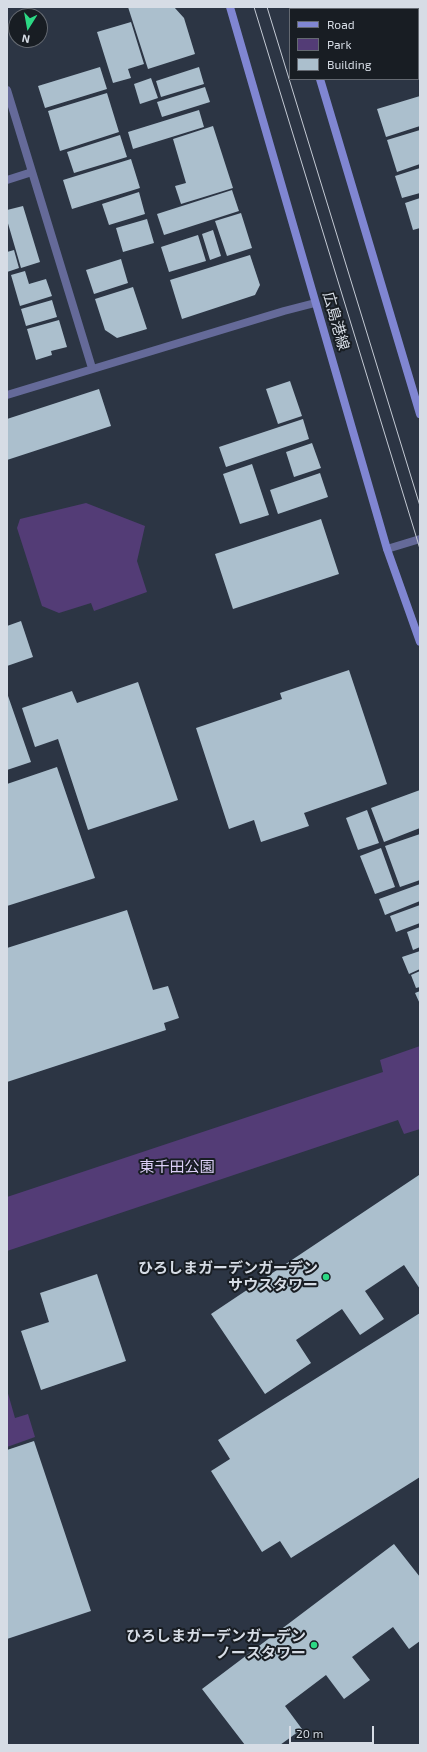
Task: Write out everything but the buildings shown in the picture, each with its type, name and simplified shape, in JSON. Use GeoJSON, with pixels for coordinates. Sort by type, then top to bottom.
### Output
{"type":"FeatureCollection","features":[{"type":"Feature","properties":{"kind":"main road","name":"広島港線"},"geometry":{"type":"LineString","coordinates":[[230,7],[387,549],[420,642]]}},
{"type":"Feature","properties":{"kind":"main road"},"geometry":{"type":"LineString","coordinates":[[320,80],[420,414]]}},
{"type":"Feature","properties":{"kind":"street"},"geometry":{"type":"LineString","coordinates":[[7,90],[92,368]]}},
{"type":"Feature","properties":{"kind":"street"},"geometry":{"type":"LineString","coordinates":[[7,180],[32,172]]}},
{"type":"Feature","properties":{"kind":"street"},"geometry":{"type":"LineString","coordinates":[[7,395],[92,368],[316,303]]}},
{"type":"Feature","properties":{"kind":"street"},"geometry":{"type":"LineString","coordinates":[[387,549],[420,539]]}},
{"type":"Feature","properties":{"kind":"green space"},"geometry":{"type":"Polygon","coordinates":[[[86,503],[145,526],[137,561],[147,592],[94,611],[91,603],[59,613],[42,606],[17,528],[20,519],[86,503]]]}},
{"type":"Feature","properties":{"kind":"green space","name":"東千田公園"},"geometry":{"type":"Polygon","coordinates":[[[420,1046],[420,1129],[404,1134],[398,1120],[7,1251],[7,1197],[383,1072],[380,1060],[420,1046]]]}},
{"type":"Feature","properties":{"kind":"green space"},"geometry":{"type":"Polygon","coordinates":[[[7,1390],[15,1418],[28,1414],[35,1437],[7,1447],[7,1390]]]}},
{"type":"Feature","properties":{"kind":"tram line"},"geometry":{"type":"LineString","coordinates":[[254,7],[420,549]]}},
{"type":"Feature","properties":{"kind":"tram line"},"geometry":{"type":"LineString","coordinates":[[267,7],[289,79]]}},
{"type":"Feature","properties":{"kind":"tram line"},"geometry":{"type":"LineString","coordinates":[[289,80],[420,506]]}},
{"type":"Feature","properties":{"kind":"place","name":"ひろしまガーデンガーデン サウスタワー"},"geometry":{"type":"Point","coordinates":[326,1277]}},
{"type":"Feature","properties":{"kind":"place","name":"ひろしまガーデンガーデン ノースタワー"},"geometry":{"type":"Point","coordinates":[314,1645]}}]}
